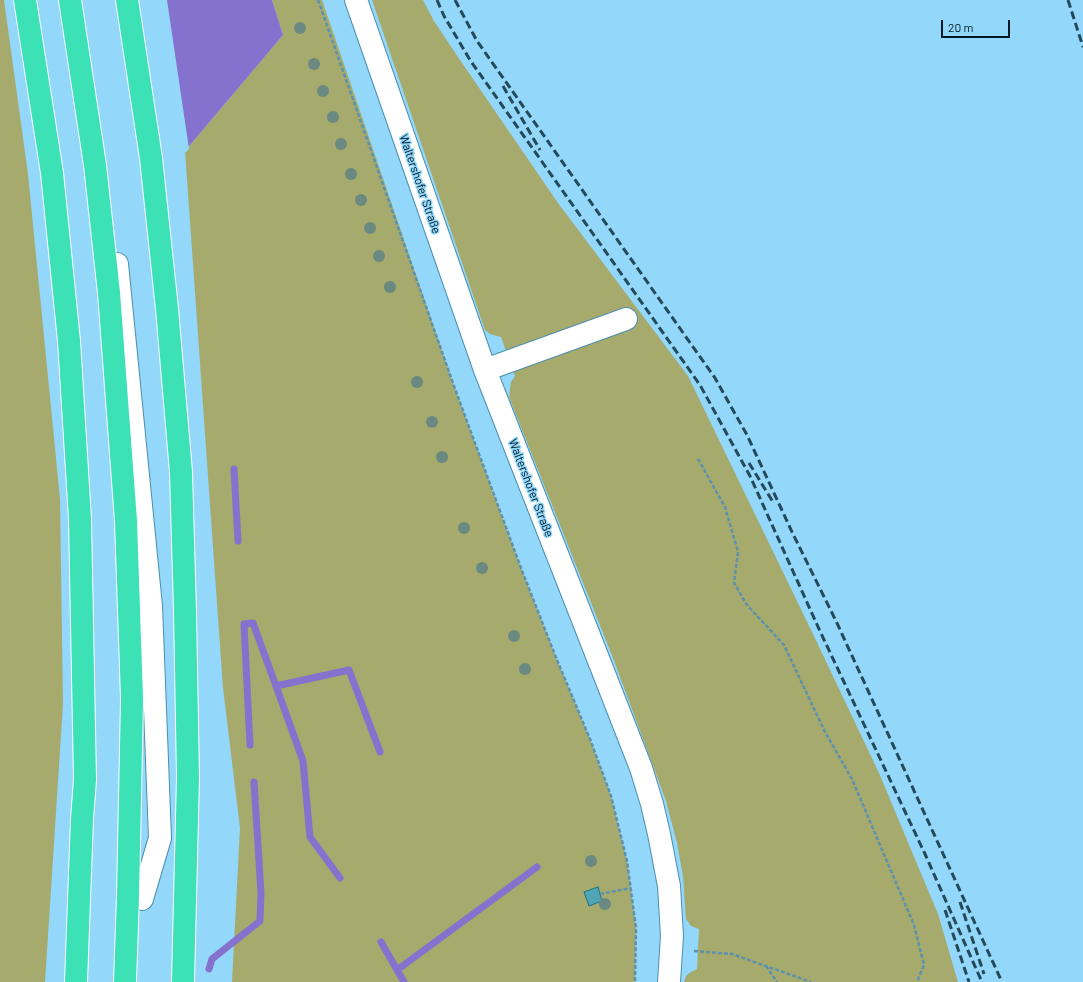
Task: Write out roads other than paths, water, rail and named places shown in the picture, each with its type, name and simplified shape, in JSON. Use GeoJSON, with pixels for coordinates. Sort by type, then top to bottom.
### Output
{"type":"FeatureCollection","features":[{"type":"Feature","properties":{"kind":"highway"},"geometry":{"type":"LineString","coordinates":[[25,0],[52,173],[69,341],[80,519],[85,780],[82,819],[76,982]]}},
{"type":"Feature","properties":{"kind":"highway"},"geometry":{"type":"LineString","coordinates":[[70,0],[95,165],[109,286],[126,521],[132,699],[125,982]]}},
{"type":"Feature","properties":{"kind":"highway"},"geometry":{"type":"LineString","coordinates":[[128,0],[152,166],[167,309],[181,472],[188,777],[183,982]]}},
{"type":"Feature","properties":{"kind":"street"},"geometry":{"type":"LineString","coordinates":[[79,0],[106,163],[151,606],[160,838],[142,898]]}},
{"type":"Feature","properties":{"kind":"street","name":"Waltershofer Straße"},"geometry":{"type":"LineString","coordinates":[[356,0],[485,370],[641,768],[652,804],[669,886],[671,918],[669,982]]}},
{"type":"Feature","properties":{"kind":"street"},"geometry":{"type":"LineString","coordinates":[[485,370],[626,319]]}},
{"type":"Feature","properties":{"kind":"waterway"},"geometry":{"type":"LineString","coordinates":[[234,469],[238,541]]}},
{"type":"Feature","properties":{"kind":"waterway"},"geometry":{"type":"LineString","coordinates":[[250,745],[244,624],[253,623],[276,686],[349,670],[380,752]]}},
{"type":"Feature","properties":{"kind":"waterway"},"geometry":{"type":"LineString","coordinates":[[276,686],[303,761],[310,837],[340,878]]}},
{"type":"Feature","properties":{"kind":"waterway"},"geometry":{"type":"LineString","coordinates":[[209,969],[212,959],[260,921],[261,893],[254,782]]}},
{"type":"Feature","properties":{"kind":"waterway"},"geometry":{"type":"LineString","coordinates":[[397,970],[537,867]]}},
{"type":"Feature","properties":{"kind":"waterway"},"geometry":{"type":"LineString","coordinates":[[381,942],[404,982]]}},
{"type":"Feature","properties":{"kind":"railway"},"geometry":{"type":"LineString","coordinates":[[437,0],[444,16],[470,60],[700,385],[750,476],[819,629],[925,854],[982,982]]}},
{"type":"Feature","properties":{"kind":"railway"},"geometry":{"type":"LineString","coordinates":[[455,0],[477,41],[715,378],[747,435],[793,534],[836,621],[1002,982]]}},
{"type":"Feature","properties":{"kind":"railway"},"geometry":{"type":"LineString","coordinates":[[1068,0],[1083,47]]}},
{"type":"Feature","properties":{"kind":"railway"},"geometry":{"type":"LineString","coordinates":[[503,86],[540,150]]}},
{"type":"Feature","properties":{"kind":"railway"},"geometry":{"type":"LineString","coordinates":[[749,463],[773,502]]}},
{"type":"Feature","properties":{"kind":"railway"},"geometry":{"type":"LineString","coordinates":[[960,902],[984,974]]}},
{"type":"Feature","properties":{"kind":"railway"},"geometry":{"type":"LineString","coordinates":[[945,910],[969,982]]}}]}
